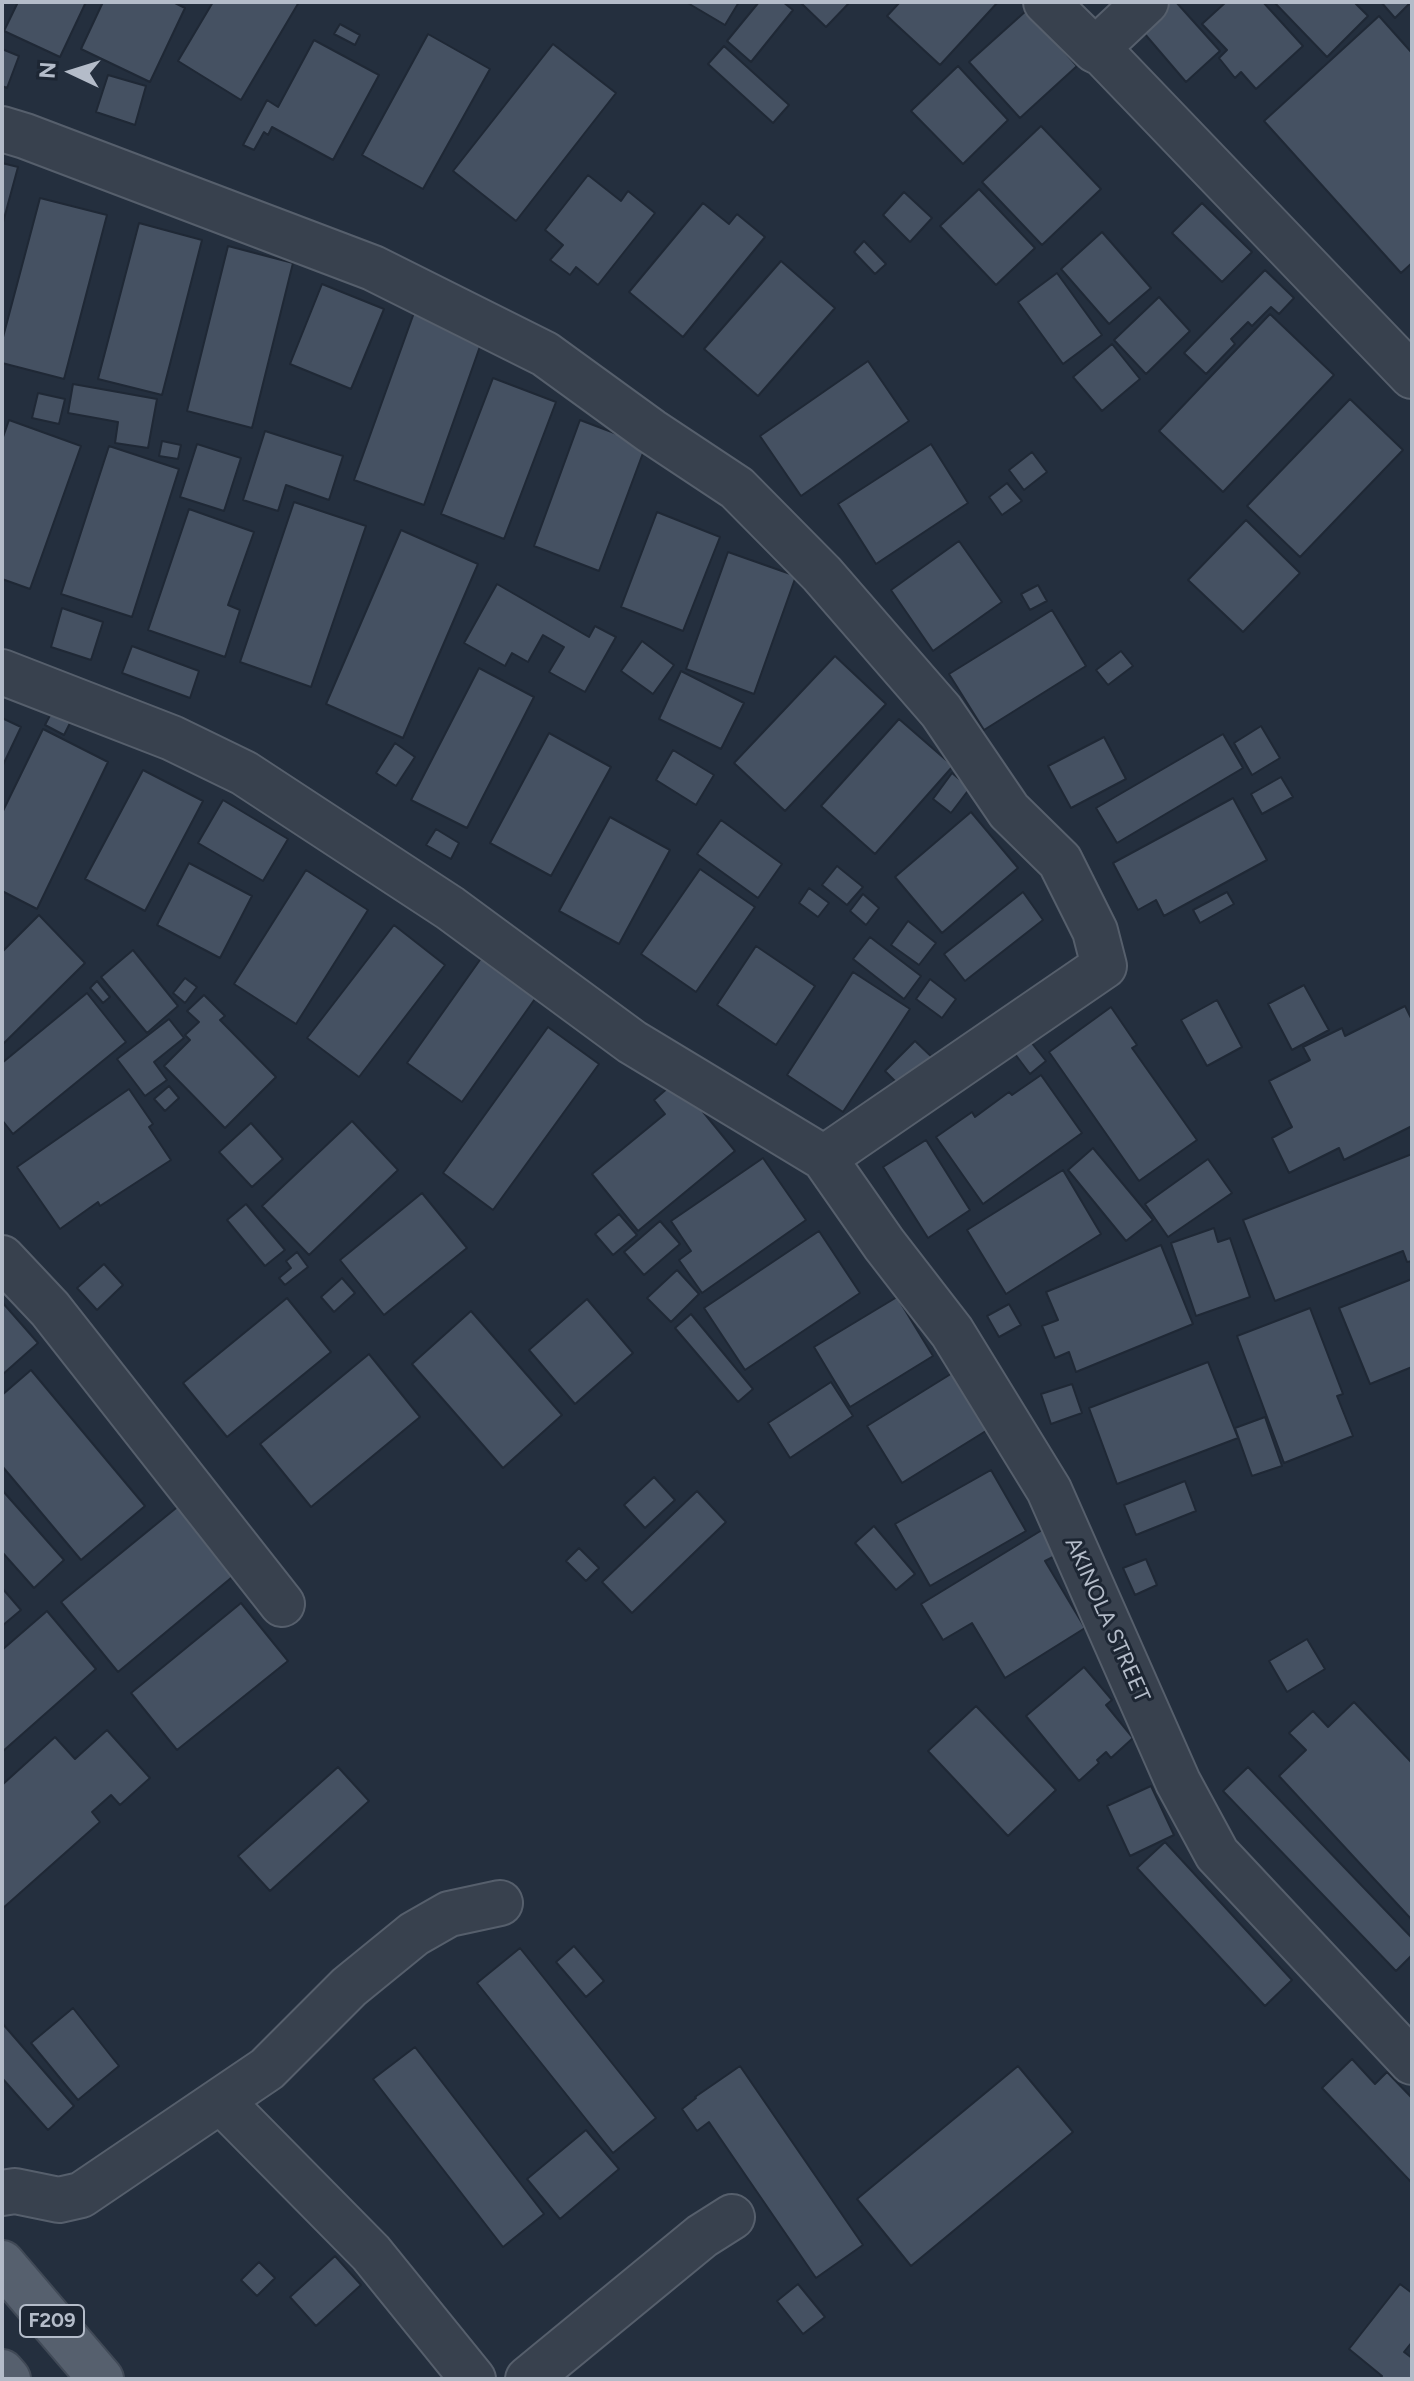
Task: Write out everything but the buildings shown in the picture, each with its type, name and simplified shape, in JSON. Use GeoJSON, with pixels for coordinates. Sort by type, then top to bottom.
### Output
{"type":"FeatureCollection","features":[{"type":"Feature","properties":{"kind":"main road","name":"F209"},"geometry":{"type":"LineString","coordinates":[[2,2263],[101,2379]]}},
{"type":"Feature","properties":{"kind":"main road"},"geometry":{"type":"LineString","coordinates":[[2,2372],[8,2379]]}},
{"type":"Feature","properties":{"kind":"street"},"geometry":{"type":"LineString","coordinates":[[1046,2],[1095,50],[1103,54],[1408,363]]}},
{"type":"Feature","properties":{"kind":"street"},"geometry":{"type":"LineString","coordinates":[[1095,50],[1146,2]]}},
{"type":"Feature","properties":{"kind":"street"},"geometry":{"type":"LineString","coordinates":[[2,129],[373,268],[545,354],[651,431],[737,488],[822,574],[941,711],[1009,811],[1060,861],[1095,931],[1104,966],[824,1158],[632,1042],[450,908],[244,773],[172,738],[2,672]]}},
{"type":"Feature","properties":{"kind":"street","name":"AKINOLA STREET"},"geometry":{"type":"LineString","coordinates":[[824,1158],[884,1244],[952,1332],[1049,1490],[1178,1782],[1217,1854],[1412,2062]]}},
{"type":"Feature","properties":{"kind":"street"},"geometry":{"type":"LineString","coordinates":[[2,1258],[50,1309],[282,1604]]}},
{"type":"Feature","properties":{"kind":"street"},"geometry":{"type":"LineString","coordinates":[[2,2193],[15,2191],[59,2200],[81,2195],[267,2069],[349,1987],[414,1934],[449,1914],[500,1903]]}},
{"type":"Feature","properties":{"kind":"street"},"geometry":{"type":"LineString","coordinates":[[221,2101],[371,2253],[473,2379]]}},
{"type":"Feature","properties":{"kind":"street"},"geometry":{"type":"LineString","coordinates":[[528,2379],[690,2246],[732,2217]]}}]}
